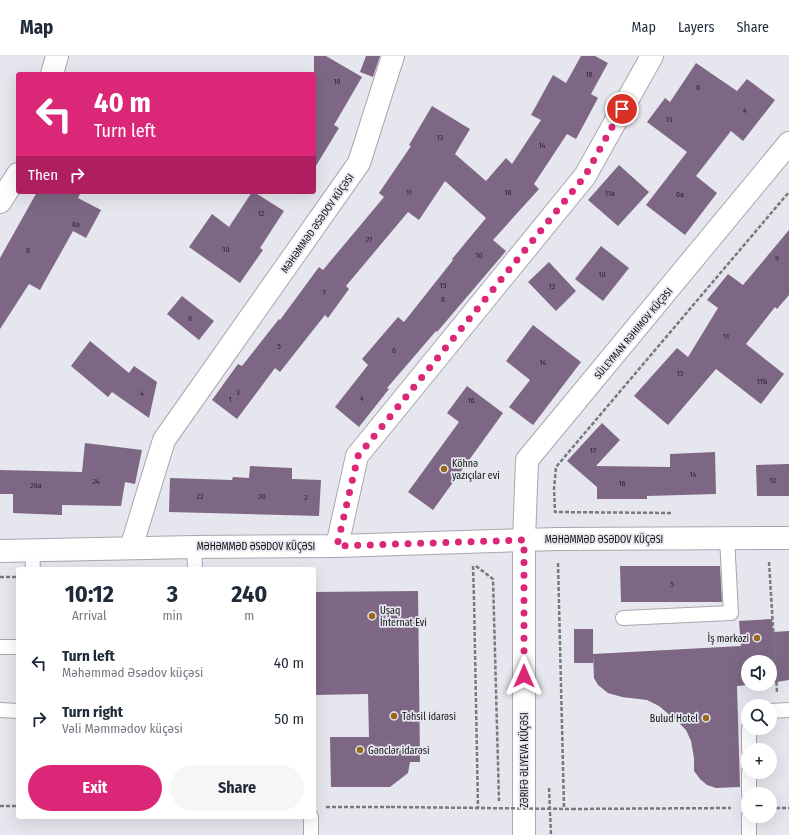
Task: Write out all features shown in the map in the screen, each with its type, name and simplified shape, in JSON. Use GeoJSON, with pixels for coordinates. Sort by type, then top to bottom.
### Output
{"type":"FeatureCollection","features":[{"type":"Feature","properties":{"kind":"street"},"geometry":{"type":"LineString","coordinates":[[53,72],[57,56]]}},
{"type":"Feature","properties":{"kind":"street","name":"MƏHƏMMƏD ƏSƏDOV KÜÇƏSI"},"geometry":{"type":"LineString","coordinates":[[131,548],[164,440],[359,163],[393,56]]}},
{"type":"Feature","properties":{"kind":"street"},"geometry":{"type":"LineString","coordinates":[[337,546],[358,456],[585,176],[652,56]]}},
{"type":"Feature","properties":{"kind":"street","name":"SÜLEYMAN RƏHIMOV KÜÇƏSI"},"geometry":{"type":"LineString","coordinates":[[524,540],[527,460],[789,144]]}},
{"type":"Feature","properties":{"kind":"street"},"geometry":{"type":"LineString","coordinates":[[0,202],[16,177]]}},
{"type":"Feature","properties":{"kind":"street","name":"MƏHƏMMƏD ƏSƏDOV KÜÇƏSI"},"geometry":{"type":"LineString","coordinates":[[0,551],[32,560],[131,548],[337,546],[524,540],[789,538]]}},
{"type":"Feature","properties":{"kind":"street","name":"ZƏRIFƏ ƏLIYEVA KÜÇƏSI"},"geometry":{"type":"LineString","coordinates":[[524,540],[524,835]]}},
{"type":"Feature","properties":{"kind":"lane"},"geometry":{"type":"LineString","coordinates":[[623,618],[732,613],[727,538]]}},
{"type":"Feature","properties":{"kind":"lane"},"geometry":{"type":"LineString","coordinates":[[194,547],[195,567]]}},
{"type":"Feature","properties":{"kind":"lane"},"geometry":{"type":"LineString","coordinates":[[0,647],[16,646]]}},
{"type":"Feature","properties":{"kind":"lane"},"geometry":{"type":"LineString","coordinates":[[0,710],[16,711]]}},
{"type":"Feature","properties":{"kind":"lane"},"geometry":{"type":"LineString","coordinates":[[310,835],[311,819]]}},
{"type":"Feature","properties":{"kind":"lane"},"geometry":{"type":"LineString","coordinates":[[749,823],[749,835]]}},
{"type":"Feature","properties":{"kind":"path"},"geometry":{"type":"LineString","coordinates":[[672,513],[555,512],[554,489],[556,467],[789,192]]}},
{"type":"Feature","properties":{"kind":"path"},"geometry":{"type":"LineString","coordinates":[[769,559],[779,711]]}},
{"type":"Feature","properties":{"kind":"path"},"geometry":{"type":"LineString","coordinates":[[558,563],[564,808]]}},
{"type":"Feature","properties":{"kind":"path"},"geometry":{"type":"LineString","coordinates":[[473,566],[478,808]]}},
{"type":"Feature","properties":{"kind":"path"},"geometry":{"type":"LineString","coordinates":[[478,566],[493,579],[499,812]]}},
{"type":"Feature","properties":{"kind":"path"},"geometry":{"type":"LineString","coordinates":[[0,577],[16,577]]}},
{"type":"Feature","properties":{"kind":"path"},"geometry":{"type":"LineString","coordinates":[[0,806],[16,806]]}},
{"type":"Feature","properties":{"kind":"path"},"geometry":{"type":"LineString","coordinates":[[321,807],[572,809],[734,808]]}},
{"type":"Feature","properties":{"kind":"path"},"geometry":{"type":"LineString","coordinates":[[777,808],[789,808]]}},
{"type":"Feature","properties":{"kind":"building"},"geometry":{"type":"Polygon","coordinates":[[[314,56],[326,56],[362,77],[334,125],[339,128],[316,166],[316,72],[314,72],[314,56]]]}},
{"type":"Feature","properties":{"kind":"building"},"geometry":{"type":"Polygon","coordinates":[[[366,56],[380,56],[373,77],[360,72],[366,56]]]}},
{"type":"Feature","properties":{"kind":"building"},"geometry":{"type":"Polygon","coordinates":[[[581,56],[595,56],[608,63],[591,94],[598,98],[576,139],[567,134],[534,184],[539,189],[493,240],[506,251],[387,388],[389,389],[359,427],[335,407],[368,365],[362,359],[398,317],[404,322],[453,260],[452,259],[486,218],[445,181],[419,220],[408,212],[346,286],[349,289],[328,318],[325,315],[280,372],[275,368],[237,419],[212,400],[238,364],[242,366],[279,319],[280,320],[319,267],[323,270],[384,197],[379,193],[411,146],[409,145],[432,106],[470,129],[455,154],[486,181],[506,158],[512,164],[541,120],[531,115],[553,75],[566,83],[581,56]]]}},
{"type":"Feature","properties":{"kind":"building"},"geometry":{"type":"Polygon","coordinates":[[[696,63],[737,91],[747,79],[775,100],[743,141],[731,131],[696,176],[717,193],[685,235],[646,205],[687,152],[647,122],[665,98],[670,102],[696,63]]]}},
{"type":"Feature","properties":{"kind":"building"},"geometry":{"type":"Polygon","coordinates":[[[619,165],[649,192],[618,226],[588,200],[619,165]]]}},
{"type":"Feature","properties":{"kind":"building"},"geometry":{"type":"Polygon","coordinates":[[[36,194],[80,194],[78,198],[101,210],[86,238],[73,231],[40,290],[29,284],[0,329],[0,258],[36,194]]]}},
{"type":"Feature","properties":{"kind":"building"},"geometry":{"type":"Polygon","coordinates":[[[251,194],[257,194],[284,211],[260,248],[263,250],[240,283],[189,247],[212,214],[229,227],[251,194]]]}},
{"type":"Feature","properties":{"kind":"building"},"geometry":{"type":"Polygon","coordinates":[[[789,230],[789,295],[777,309],[775,307],[746,344],[784,374],[761,404],[716,369],[668,425],[634,396],[677,348],[688,357],[718,308],[707,300],[728,274],[743,285],[789,230]]]}},
{"type":"Feature","properties":{"kind":"building"},"geometry":{"type":"Polygon","coordinates":[[[601,246],[629,268],[603,301],[575,279],[601,246]]]}},
{"type":"Feature","properties":{"kind":"building"},"geometry":{"type":"Polygon","coordinates":[[[549,262],[576,291],[556,311],[528,282],[549,262]]]}},
{"type":"Feature","properties":{"kind":"building"},"geometry":{"type":"Polygon","coordinates":[[[182,296],[214,321],[199,340],[167,314],[182,296]]]}},
{"type":"Feature","properties":{"kind":"building"},"geometry":{"type":"Polygon","coordinates":[[[533,325],[581,362],[533,425],[509,407],[530,380],[506,361],[533,325]]]}},
{"type":"Feature","properties":{"kind":"building"},"geometry":{"type":"Polygon","coordinates":[[[90,341],[129,373],[134,366],[157,382],[149,418],[112,392],[108,397],[71,366],[90,341]]]}},
{"type":"Feature","properties":{"kind":"building"},"geometry":{"type":"Polygon","coordinates":[[[467,386],[503,413],[433,510],[408,492],[459,422],[447,413],[467,386]]]}},
{"type":"Feature","properties":{"kind":"building"},"geometry":{"type":"Polygon","coordinates":[[[602,423],[620,440],[596,466],[670,467],[670,454],[715,452],[716,494],[647,496],[647,499],[597,499],[597,487],[567,461],[602,423]]]}},
{"type":"Feature","properties":{"kind":"building"},"geometry":{"type":"Polygon","coordinates":[[[85,443],[142,450],[135,484],[125,482],[121,506],[62,505],[62,515],[13,513],[13,494],[0,494],[0,470],[82,472],[85,443]]]}},
{"type":"Feature","properties":{"kind":"building"},"geometry":{"type":"Polygon","coordinates":[[[789,464],[789,496],[757,496],[756,465],[789,464]]]}},
{"type":"Feature","properties":{"kind":"building"},"geometry":{"type":"Polygon","coordinates":[[[250,466],[292,468],[292,479],[321,480],[319,516],[169,512],[170,478],[232,480],[233,477],[249,478],[250,466]]]}},
{"type":"Feature","properties":{"kind":"building"},"geometry":{"type":"Polygon","coordinates":[[[620,566],[720,566],[722,602],[621,602],[620,566]]]}},
{"type":"Feature","properties":{"kind":"building"},"geometry":{"type":"Polygon","coordinates":[[[418,591],[420,762],[410,762],[408,773],[390,787],[331,787],[330,737],[369,737],[368,694],[316,695],[316,592],[418,591]]]}},
{"type":"Feature","properties":{"kind":"building","name":"Bulud Hotel"},"geometry":{"type":"Polygon","coordinates":[[[772,619],[773,632],[789,631],[789,680],[777,682],[777,655],[741,655],[741,686],[737,686],[740,787],[716,788],[707,785],[694,771],[694,758],[691,741],[686,730],[678,722],[659,706],[647,700],[622,697],[608,693],[598,685],[594,678],[593,654],[741,646],[739,621],[772,619]]]}},
{"type":"Feature","properties":{"kind":"building"},"geometry":{"type":"Polygon","coordinates":[[[574,629],[593,629],[593,663],[574,663],[574,629]]]}},
{"type":"Feature","properties":{"kind":"place","name":"Köhnə yazıçılar evi"},"geometry":{"type":"Point","coordinates":[444,469]}},
{"type":"Feature","properties":{"kind":"place","name":"Uşaq İnternat Evi"},"geometry":{"type":"Point","coordinates":[372,616]}},
{"type":"Feature","properties":{"kind":"place","name":"İş mərkəzi"},"geometry":{"type":"Point","coordinates":[757,638]}},
{"type":"Feature","properties":{"kind":"place","name":"Təhsil idarəsi"},"geometry":{"type":"Point","coordinates":[394,716]}},
{"type":"Feature","properties":{"kind":"place","name":"Bulud Hotel"},"geometry":{"type":"Point","coordinates":[706,718]}},
{"type":"Feature","properties":{"kind":"place","name":"Gənclər idarəsi"},"geometry":{"type":"Point","coordinates":[360,750]}},
{"type":"Feature","properties":{"kind":"route"},"geometry":{"type":"LineString","coordinates":[[524,676],[524,540],[337,546],[358,456],[585,176],[622,109]]}}]}
